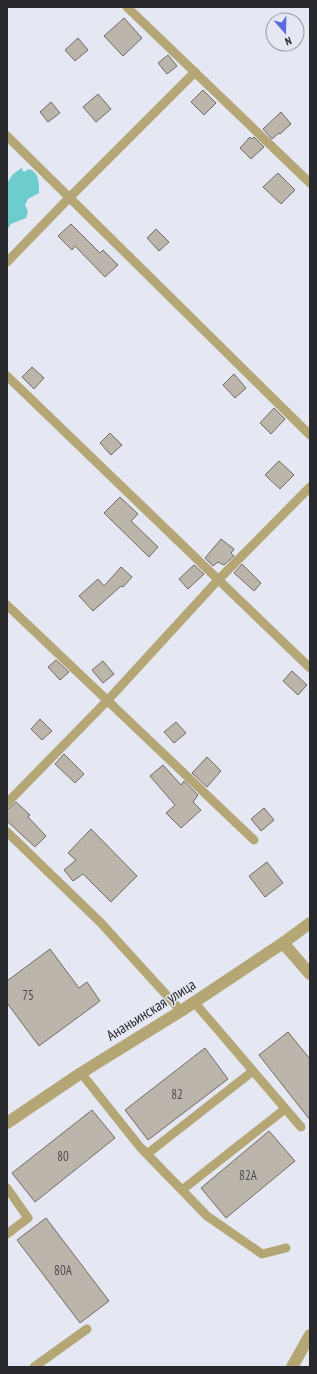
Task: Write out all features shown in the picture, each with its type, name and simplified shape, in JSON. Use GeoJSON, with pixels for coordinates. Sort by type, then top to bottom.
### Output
{"type":"FeatureCollection","features":[{"type":"Feature","properties":{"kind":"street","name":"Ананьинская улица"},"geometry":{"type":"LineString","coordinates":[[7,1123],[81,1073],[181,1011],[283,943],[310,923]]}},
{"type":"Feature","properties":{"kind":"street"},"geometry":{"type":"LineString","coordinates":[[283,943],[310,974]]}},
{"type":"Feature","properties":{"kind":"street"},"geometry":{"type":"LineString","coordinates":[[292,1367],[310,1336]]}},
{"type":"Feature","properties":{"kind":"lane"},"geometry":{"type":"LineString","coordinates":[[128,7],[310,183]]}},
{"type":"Feature","properties":{"kind":"lane"},"geometry":{"type":"LineString","coordinates":[[7,262],[195,72]]}},
{"type":"Feature","properties":{"kind":"lane"},"geometry":{"type":"LineString","coordinates":[[7,136],[310,435]]}},
{"type":"Feature","properties":{"kind":"lane"},"geometry":{"type":"LineString","coordinates":[[7,376],[310,668]]}},
{"type":"Feature","properties":{"kind":"lane"},"geometry":{"type":"LineString","coordinates":[[7,803],[107,701],[218,580],[310,487]]}},
{"type":"Feature","properties":{"kind":"lane"},"geometry":{"type":"LineString","coordinates":[[7,605],[254,840]]}},
{"type":"Feature","properties":{"kind":"lane"},"geometry":{"type":"LineString","coordinates":[[7,832],[101,923],[181,1011]]}},
{"type":"Feature","properties":{"kind":"lane"},"geometry":{"type":"LineString","coordinates":[[194,1002],[301,1127]]}},
{"type":"Feature","properties":{"kind":"lane"},"geometry":{"type":"LineString","coordinates":[[147,1154],[253,1071]]}},
{"type":"Feature","properties":{"kind":"lane"},"geometry":{"type":"LineString","coordinates":[[81,1073],[140,1147],[207,1216],[262,1254],[286,1248]]}},
{"type":"Feature","properties":{"kind":"lane"},"geometry":{"type":"LineString","coordinates":[[182,1190],[285,1109]]}},
{"type":"Feature","properties":{"kind":"lane"},"geometry":{"type":"LineString","coordinates":[[7,1188],[28,1218],[7,1234]]}},
{"type":"Feature","properties":{"kind":"lane"},"geometry":{"type":"LineString","coordinates":[[34,1367],[87,1329]]}},
{"type":"Feature","properties":{"kind":"water"},"geometry":{"type":"Polygon","coordinates":[[[23,167],[22,170],[24,172],[29,169],[37,176],[39,193],[28,199],[25,205],[28,212],[26,218],[11,224],[7,230],[7,183],[13,174],[23,167]]]}},
{"type":"Feature","properties":{"kind":"building"},"geometry":{"type":"Polygon","coordinates":[[[124,18],[142,38],[123,56],[104,36],[124,18]]]}},
{"type":"Feature","properties":{"kind":"building"},"geometry":{"type":"Polygon","coordinates":[[[78,38],[88,50],[75,61],[65,50],[78,38]]]}},
{"type":"Feature","properties":{"kind":"building"},"geometry":{"type":"Polygon","coordinates":[[[168,55],[177,66],[167,74],[158,63],[168,55]]]}},
{"type":"Feature","properties":{"kind":"building"},"geometry":{"type":"Polygon","coordinates":[[[203,90],[216,103],[204,115],[191,102],[203,90]]]}},
{"type":"Feature","properties":{"kind":"building"},"geometry":{"type":"Polygon","coordinates":[[[98,94],[111,109],[96,122],[83,107],[98,94]]]}},
{"type":"Feature","properties":{"kind":"building"},"geometry":{"type":"Polygon","coordinates":[[[51,102],[60,113],[48,122],[40,112],[51,102]]]}},
{"type":"Feature","properties":{"kind":"building"},"geometry":{"type":"Polygon","coordinates":[[[281,112],[291,124],[272,139],[263,129],[281,112]]]}},
{"type":"Feature","properties":{"kind":"building"},"geometry":{"type":"Polygon","coordinates":[[[250,137],[252,139],[254,137],[264,147],[251,159],[240,148],[250,137]]]}},
{"type":"Feature","properties":{"kind":"building"},"geometry":{"type":"Polygon","coordinates":[[[278,173],[295,190],[281,204],[263,187],[278,173]]]}},
{"type":"Feature","properties":{"kind":"building"},"geometry":{"type":"Polygon","coordinates":[[[71,224],[100,253],[103,250],[118,265],[105,277],[75,246],[72,250],[58,236],[71,224]]]}},
{"type":"Feature","properties":{"kind":"building"},"geometry":{"type":"Polygon","coordinates":[[[156,229],[169,242],[159,251],[147,238],[156,229]]]}},
{"type":"Feature","properties":{"kind":"building"},"geometry":{"type":"Polygon","coordinates":[[[32,367],[44,378],[34,389],[22,377],[32,367]]]}},
{"type":"Feature","properties":{"kind":"building"},"geometry":{"type":"Polygon","coordinates":[[[234,374],[246,388],[235,398],[223,385],[234,374]]]}},
{"type":"Feature","properties":{"kind":"building"},"geometry":{"type":"Polygon","coordinates":[[[274,408],[285,419],[271,434],[260,423],[274,408]]]}},
{"type":"Feature","properties":{"kind":"building"},"geometry":{"type":"Polygon","coordinates":[[[110,433],[122,445],[111,455],[100,443],[110,433]]]}},
{"type":"Feature","properties":{"kind":"building"},"geometry":{"type":"Polygon","coordinates":[[[279,461],[294,475],[280,489],[265,475],[279,461]]]}},
{"type":"Feature","properties":{"kind":"building"},"geometry":{"type":"Polygon","coordinates":[[[120,497],[138,514],[131,521],[158,547],[149,557],[104,513],[120,497]]]}},
{"type":"Feature","properties":{"kind":"building"},"geometry":{"type":"Polygon","coordinates":[[[221,539],[234,549],[231,553],[234,556],[224,565],[218,562],[213,566],[205,558],[221,539]]]}},
{"type":"Feature","properties":{"kind":"building"},"geometry":{"type":"Polygon","coordinates":[[[242,564],[261,583],[254,591],[234,573],[242,564]]]}},
{"type":"Feature","properties":{"kind":"building"},"geometry":{"type":"Polygon","coordinates":[[[194,565],[204,574],[188,589],[179,579],[194,565]]]}},
{"type":"Feature","properties":{"kind":"building"},"geometry":{"type":"Polygon","coordinates":[[[121,567],[132,577],[123,587],[121,586],[93,611],[79,596],[98,579],[104,586],[121,567]]]}},
{"type":"Feature","properties":{"kind":"building"},"geometry":{"type":"Polygon","coordinates":[[[56,660],[69,672],[60,680],[48,667],[56,660]]]}},
{"type":"Feature","properties":{"kind":"building"},"geometry":{"type":"Polygon","coordinates":[[[103,661],[114,674],[103,683],[92,670],[103,661]]]}},
{"type":"Feature","properties":{"kind":"building"},"geometry":{"type":"Polygon","coordinates":[[[292,671],[307,685],[298,695],[283,681],[292,671]]]}},
{"type":"Feature","properties":{"kind":"building"},"geometry":{"type":"Polygon","coordinates":[[[40,719],[52,731],[42,740],[31,729],[40,719]]]}},
{"type":"Feature","properties":{"kind":"building"},"geometry":{"type":"Polygon","coordinates":[[[176,722],[186,733],[174,743],[164,732],[176,722]]]}},
{"type":"Feature","properties":{"kind":"building"},"geometry":{"type":"Polygon","coordinates":[[[64,754],[84,774],[75,783],[55,764],[64,754]]]}},
{"type":"Feature","properties":{"kind":"building"},"geometry":{"type":"Polygon","coordinates":[[[207,757],[221,771],[207,787],[192,773],[207,757]]]}},
{"type":"Feature","properties":{"kind":"building"},"geometry":{"type":"Polygon","coordinates":[[[163,765],[181,785],[184,781],[198,795],[193,802],[201,810],[181,828],[166,813],[175,805],[150,776],[163,765]]]}},
{"type":"Feature","properties":{"kind":"building"},"geometry":{"type":"Polygon","coordinates":[[[16,802],[30,815],[28,817],[46,836],[35,847],[7,821],[7,810],[16,802]]]}},
{"type":"Feature","properties":{"kind":"building"},"geometry":{"type":"Polygon","coordinates":[[[264,808],[274,820],[261,831],[251,819],[264,808]]]}},
{"type":"Feature","properties":{"kind":"building"},"geometry":{"type":"Polygon","coordinates":[[[91,829],[137,876],[111,902],[83,874],[73,881],[64,870],[76,860],[68,853],[91,829]]]}},
{"type":"Feature","properties":{"kind":"building"},"geometry":{"type":"Polygon","coordinates":[[[267,862],[283,883],[265,897],[249,876],[267,862]]]}},
{"type":"Feature","properties":{"kind":"building"},"geometry":{"type":"Polygon","coordinates":[[[50,949],[79,988],[87,982],[100,1001],[39,1046],[7,1003],[7,981],[50,949]]]}},
{"type":"Feature","properties":{"kind":"building"},"geometry":{"type":"Polygon","coordinates":[[[288,1032],[310,1059],[310,1120],[259,1055],[288,1032]]]}},
{"type":"Feature","properties":{"kind":"building"},"geometry":{"type":"Polygon","coordinates":[[[205,1048],[228,1079],[148,1140],[125,1110],[205,1048]]]}},
{"type":"Feature","properties":{"kind":"building"},"geometry":{"type":"Polygon","coordinates":[[[92,1110],[115,1138],[35,1202],[12,1173],[92,1110]]]}},
{"type":"Feature","properties":{"kind":"building"},"geometry":{"type":"Polygon","coordinates":[[[269,1131],[295,1161],[226,1218],[201,1188],[269,1131]]]}},
{"type":"Feature","properties":{"kind":"building"},"geometry":{"type":"Polygon","coordinates":[[[46,1218],[109,1301],[80,1323],[17,1240],[46,1218]]]}}]}
